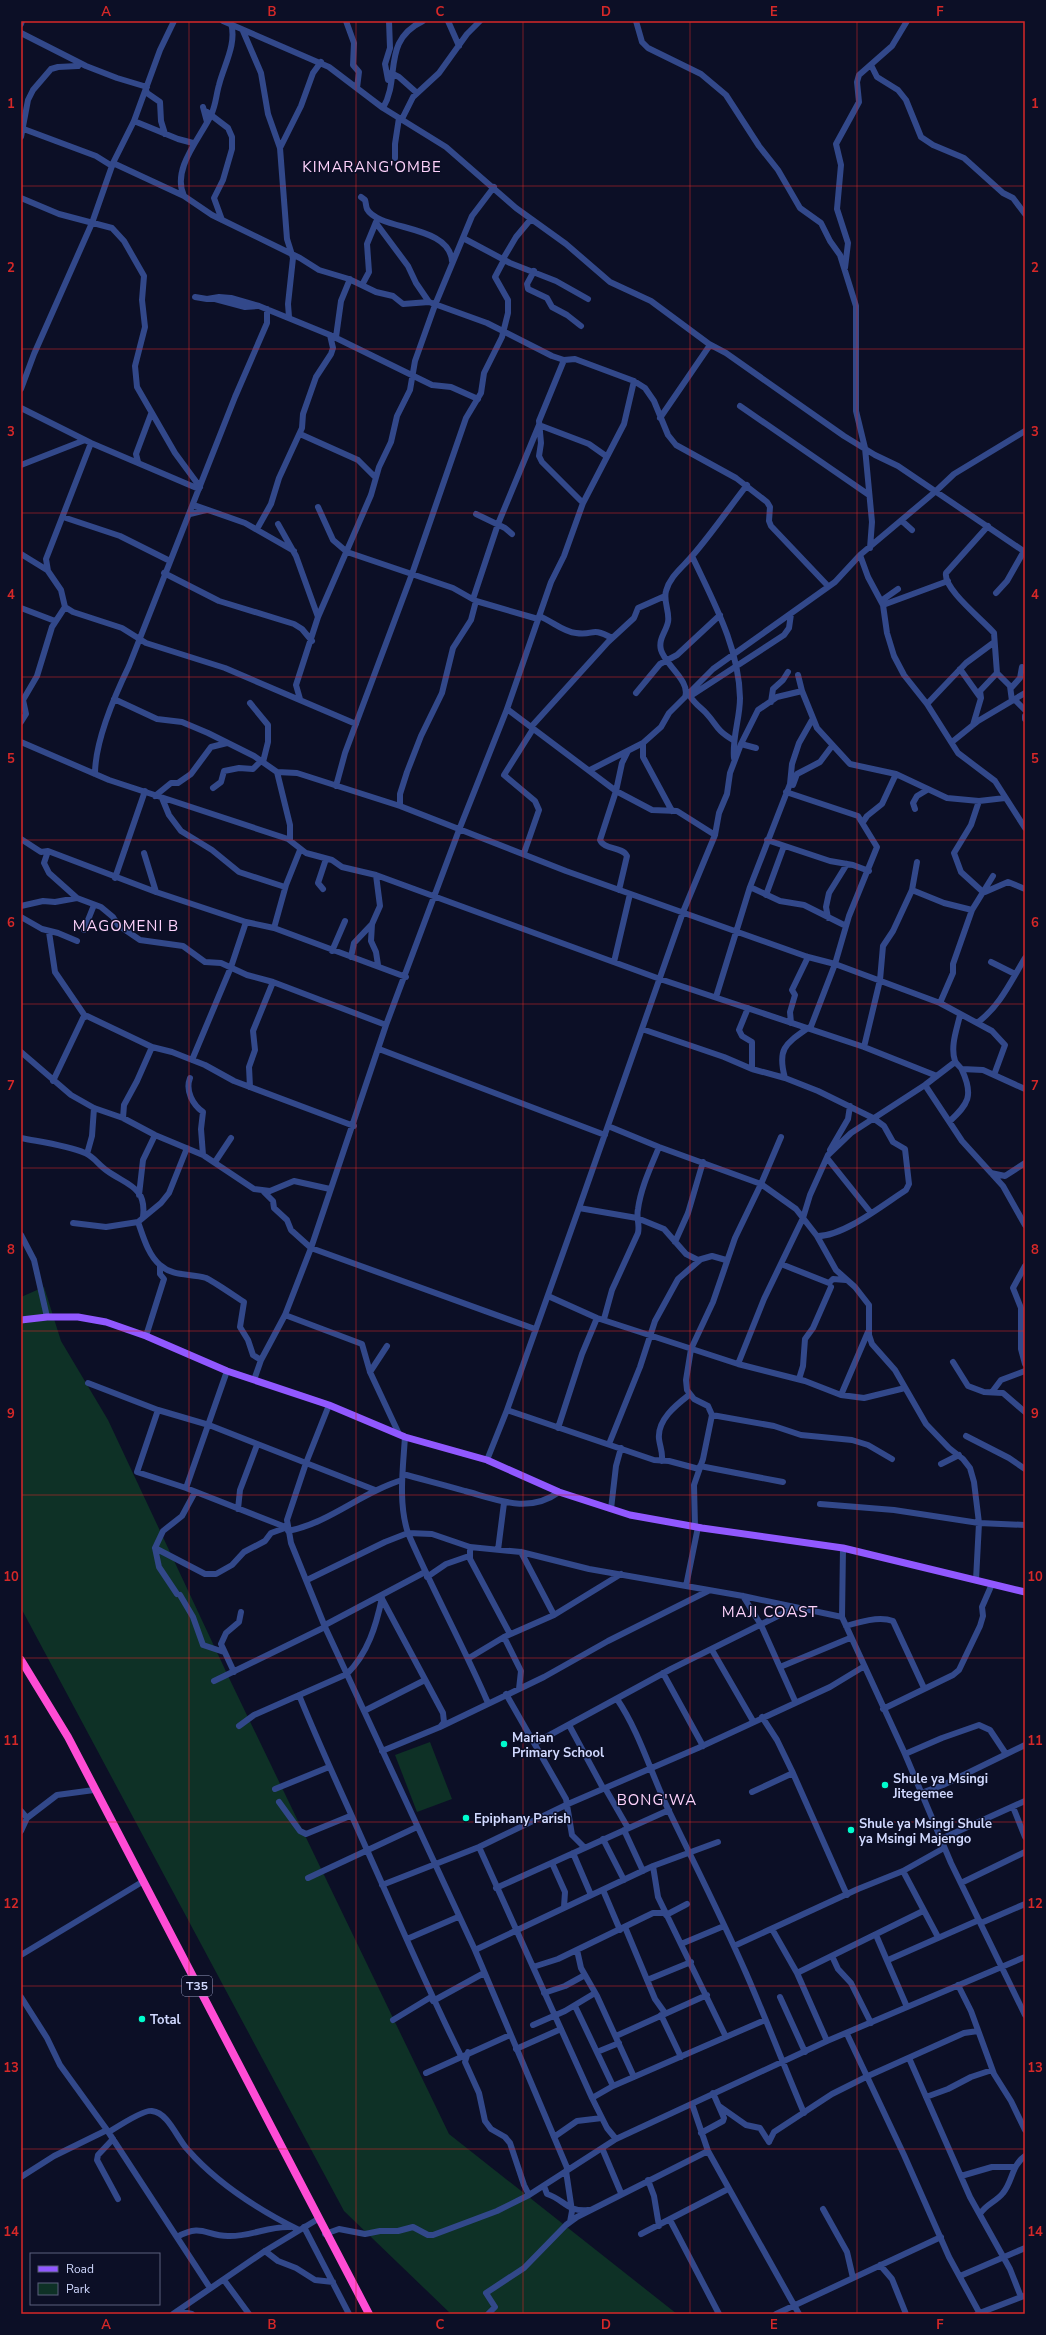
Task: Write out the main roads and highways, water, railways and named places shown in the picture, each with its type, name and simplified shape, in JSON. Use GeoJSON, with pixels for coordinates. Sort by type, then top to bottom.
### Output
{"type":"FeatureCollection","features":[{"type":"Feature","properties":{"kind":"highway","name":"T35"},"geometry":{"type":"LineString","coordinates":[[21,1660],[64,1731],[325,2234],[369,2314]]}},
{"type":"Feature","properties":{"kind":"main road"},"geometry":{"type":"LineString","coordinates":[[21,1320],[47,1317],[78,1317],[100,1321],[146,1336],[227,1371],[329,1405],[402,1436],[487,1460],[559,1492],[610,1509],[696,1527],[843,1548],[1025,1592]]}},
{"type":"Feature","properties":{"kind":"place","name":"Marian Primary School"},"geometry":{"type":"Point","coordinates":[504,1744]}},
{"type":"Feature","properties":{"kind":"place","name":"Shule ya Msingi Jitegemee"},"geometry":{"type":"Point","coordinates":[885,1785]}},
{"type":"Feature","properties":{"kind":"place","name":"Epiphany Parish"},"geometry":{"type":"Point","coordinates":[466,1818]}},
{"type":"Feature","properties":{"kind":"place","name":"Shule ya Msingi Shule ya Msingi Majengo"},"geometry":{"type":"Point","coordinates":[851,1830]}},
{"type":"Feature","properties":{"kind":"place","name":"Total"},"geometry":{"type":"Point","coordinates":[142,2019]}},
{"type":"Feature","properties":{"kind":"district","name":"KIMARANG'OMBE"},"geometry":{"type":"Point","coordinates":[372,167]}},
{"type":"Feature","properties":{"kind":"district","name":"MAGOMENI B"},"geometry":{"type":"Point","coordinates":[126,926]}},
{"type":"Feature","properties":{"kind":"district","name":"MAJI COAST"},"geometry":{"type":"Point","coordinates":[770,1612]}},
{"type":"Feature","properties":{"kind":"district","name":"BONG'WA"},"geometry":{"type":"Point","coordinates":[657,1800]}}]}
